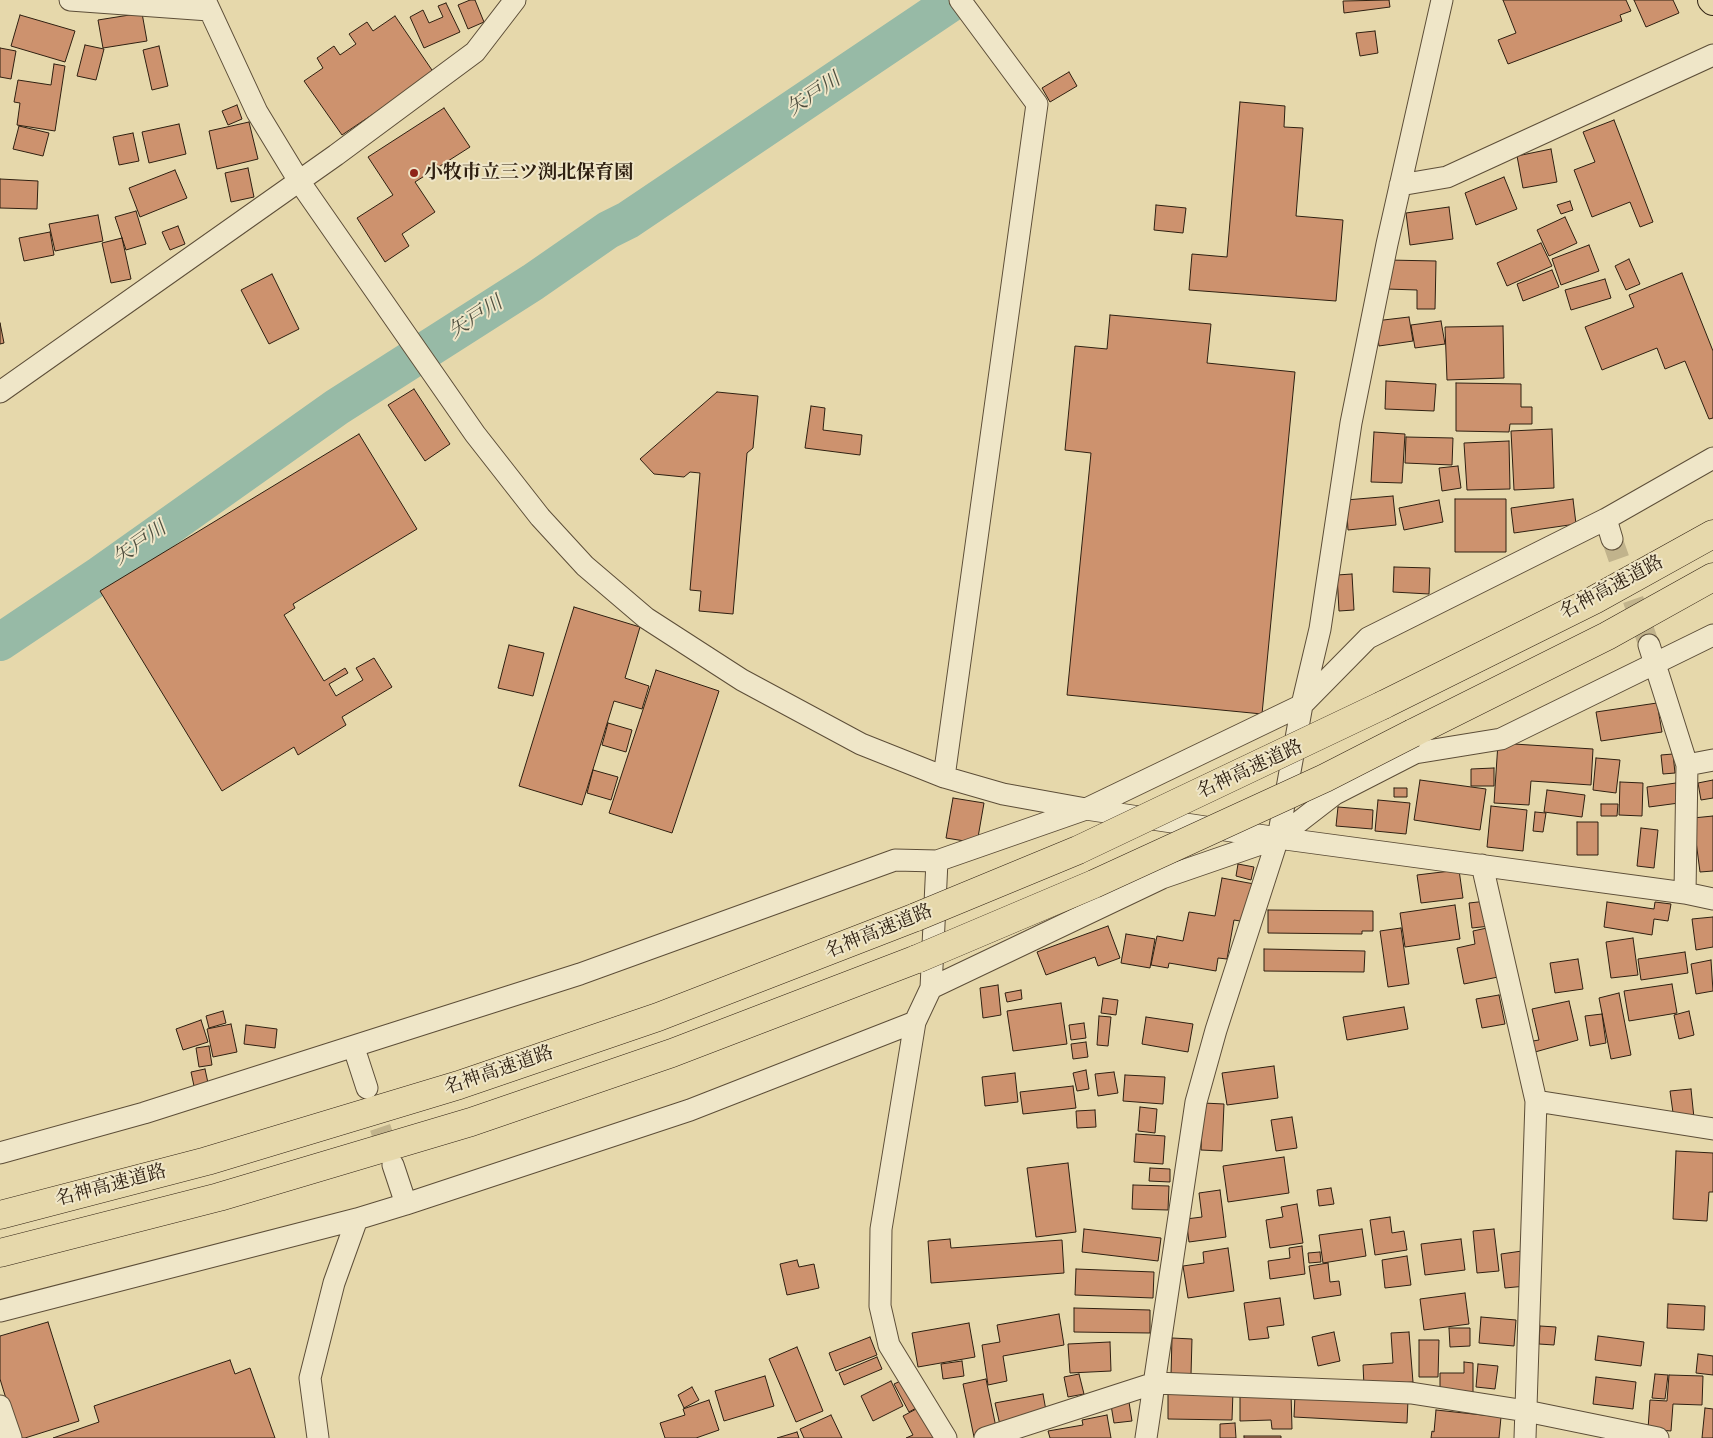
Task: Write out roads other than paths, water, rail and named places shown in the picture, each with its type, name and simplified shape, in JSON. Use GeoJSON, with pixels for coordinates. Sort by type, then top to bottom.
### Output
{"type":"FeatureCollection","features":[{"type":"Feature","properties":{"kind":"highway","name":"名神高速道路"},"geometry":{"type":"LineString","coordinates":[[0,1215],[207,1161],[459,1085],[658,1017],[916,917],[1078,850],[1383,706],[1594,600],[1713,534]]}},
{"type":"Feature","properties":{"kind":"highway","name":"名神高速道路"},"geometry":{"type":"LineString","coordinates":[[0,1253],[220,1197],[471,1122],[672,1053],[917,959],[1094,884],[1325,778],[1608,636],[1713,576]]}},
{"type":"Feature","properties":{"kind":"street"},"geometry":{"type":"LineString","coordinates":[[70,0],[207,5],[257,112],[299,181],[475,434],[540,516],[584,566],[646,618],[742,680],[861,744],[944,777],[1002,794],[1086,809],[1278,838],[1685,892],[1713,899]]}},
{"type":"Feature","properties":{"kind":"street"},"geometry":{"type":"LineString","coordinates":[[0,392],[299,181],[474,52],[515,0]]}},
{"type":"Feature","properties":{"kind":"street"},"geometry":{"type":"LineString","coordinates":[[1146,1438],[1196,1102],[1216,1030],[1278,838],[1302,705],[1320,629],[1351,423],[1400,185],[1442,0]]}},
{"type":"Feature","properties":{"kind":"street"},"geometry":{"type":"LineString","coordinates":[[944,777],[1037,104],[962,2]]}},
{"type":"Feature","properties":{"kind":"street"},"geometry":{"type":"LineString","coordinates":[[1400,185],[1447,177],[1713,55]]}},
{"type":"Feature","properties":{"kind":"street"},"geometry":{"type":"LineString","coordinates":[[0,1153],[144,1114],[354,1048],[580,974],[895,860],[936,862],[1086,809],[1302,705],[1368,638],[1609,529],[1713,458]]}},
{"type":"Feature","properties":{"kind":"street"},"geometry":{"type":"LineString","coordinates":[[931,988],[1162,878],[1278,838],[1335,794],[1415,753],[1501,739],[1652,655],[1713,635]]}},
{"type":"Feature","properties":{"kind":"street"},"geometry":{"type":"LineString","coordinates":[[1652,655],[1687,765],[1685,892]]}},
{"type":"Feature","properties":{"kind":"street"},"geometry":{"type":"LineString","coordinates":[[1687,765],[1713,760]]}},
{"type":"Feature","properties":{"kind":"street"},"geometry":{"type":"LineString","coordinates":[[936,862],[931,988],[915,1022],[880,1229],[880,1306],[889,1345],[946,1438]]}},
{"type":"Feature","properties":{"kind":"street"},"geometry":{"type":"LineString","coordinates":[[1482,865],[1536,1101],[1525,1438]]}},
{"type":"Feature","properties":{"kind":"street"},"geometry":{"type":"LineString","coordinates":[[9,1308],[357,1219],[406,1204],[690,1110],[915,1022]]}},
{"type":"Feature","properties":{"kind":"street"},"geometry":{"type":"LineString","coordinates":[[354,1048],[367,1088]]}},
{"type":"Feature","properties":{"kind":"street"},"geometry":{"type":"LineString","coordinates":[[1536,1101],[1713,1129]]}},
{"type":"Feature","properties":{"kind":"street"},"geometry":{"type":"LineString","coordinates":[[393,1165],[406,1204]]}},
{"type":"Feature","properties":{"kind":"street"},"geometry":{"type":"LineString","coordinates":[[318,1438],[310,1378],[334,1283],[357,1219]]}},
{"type":"Feature","properties":{"kind":"street"},"geometry":{"type":"LineString","coordinates":[[985,1438],[1155,1383],[1411,1393],[1526,1411],[1658,1438]]}},
{"type":"Feature","properties":{"kind":"street"},"geometry":{"type":"LineString","coordinates":[[0,1406],[11,1438]]}},
{"type":"Feature","properties":{"kind":"waterway","name":"矢戸川"},"geometry":{"type":"LineString","coordinates":[[0,642],[100,575],[337,407],[533,282],[608,230],[628,220],[955,0]]}},
{"type":"Feature","properties":{"kind":"tunnel"},"geometry":{"type":"LineString","coordinates":[[1612,539],[1649,645]]}},
{"type":"Feature","properties":{"kind":"tunnel"},"geometry":{"type":"LineString","coordinates":[[370,1097],[391,1160]]}},
{"type":"Feature","properties":{"kind":"place","name":"小牧市立三ツ渕北保育園"},"geometry":{"type":"Point","coordinates":[414,173]}}]}
